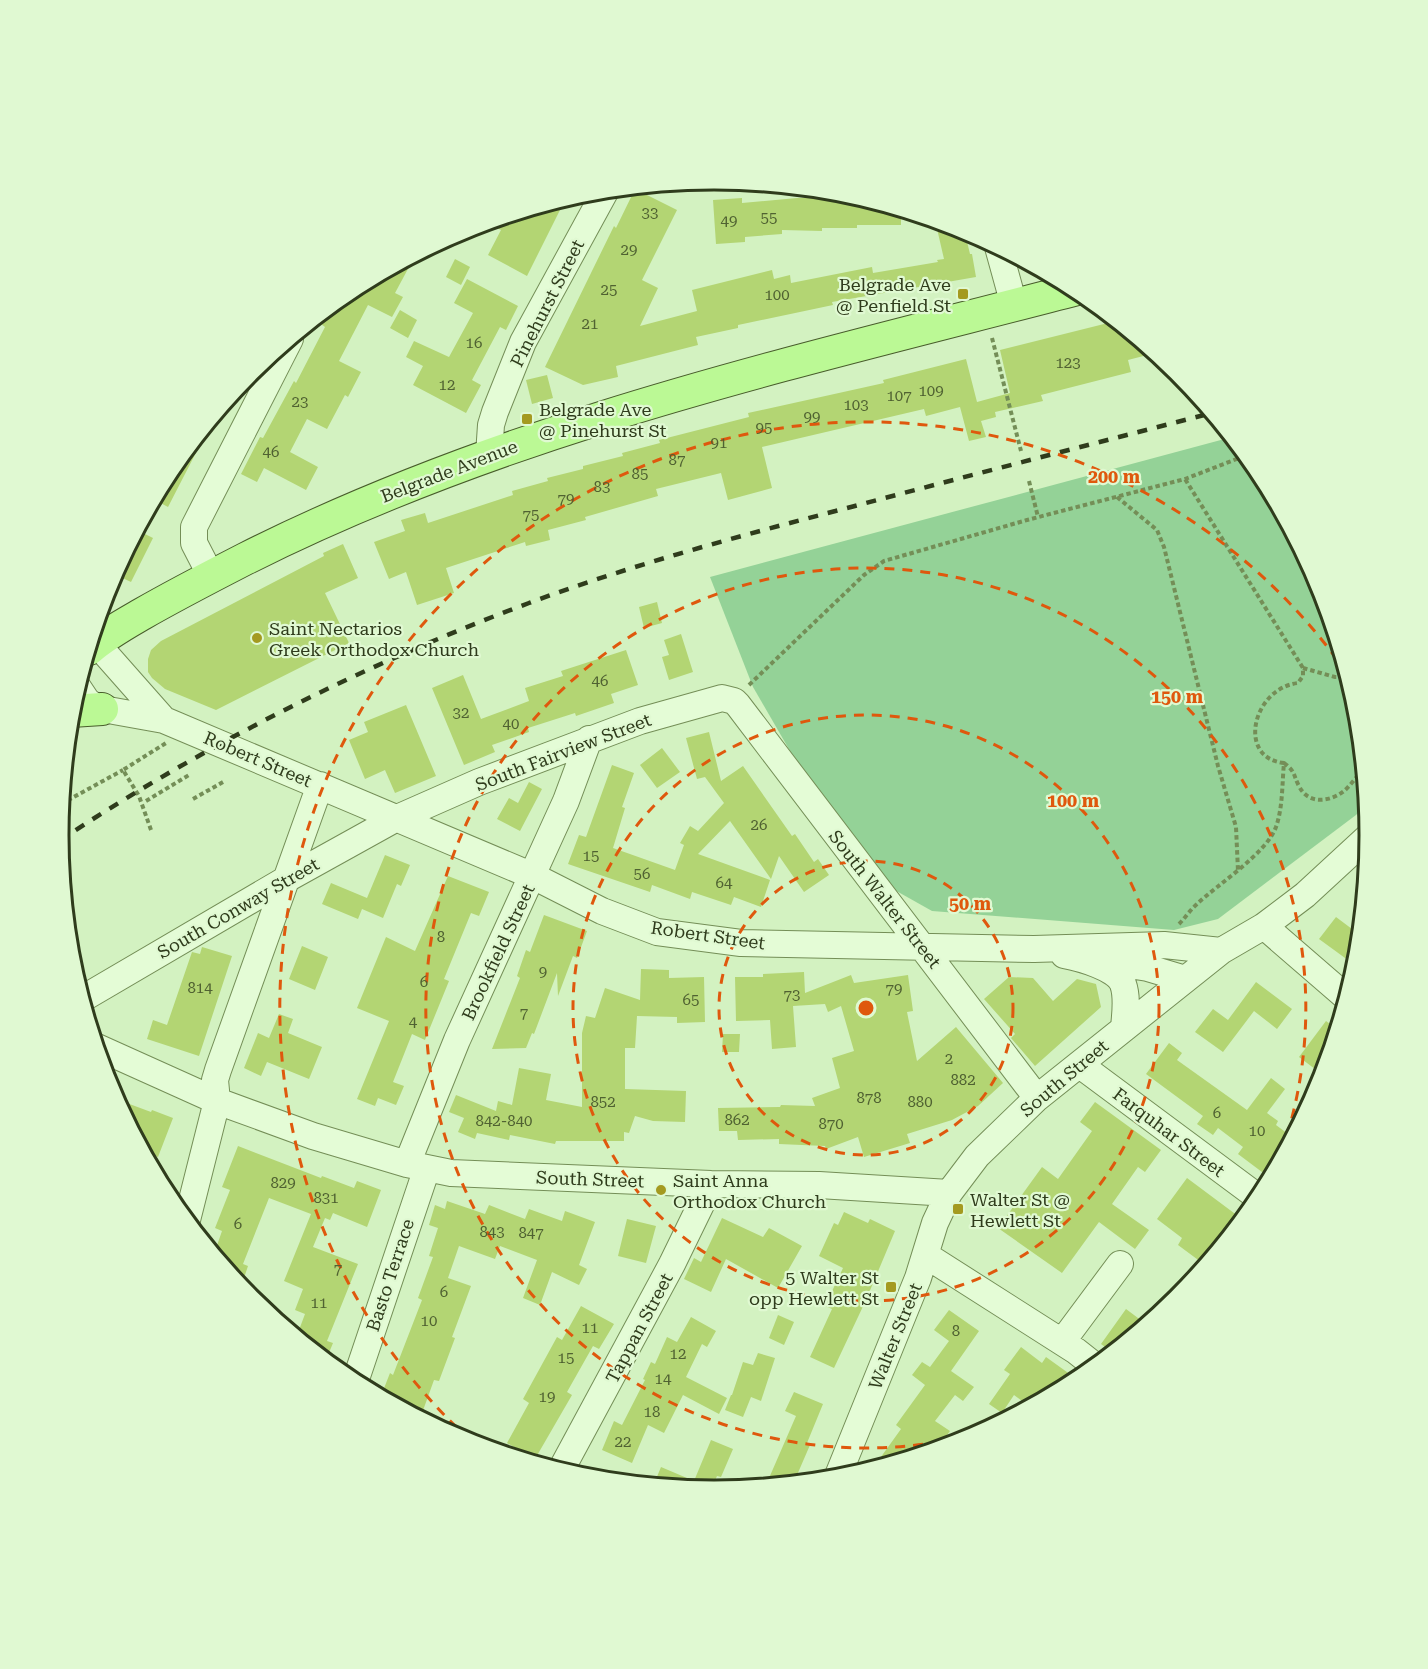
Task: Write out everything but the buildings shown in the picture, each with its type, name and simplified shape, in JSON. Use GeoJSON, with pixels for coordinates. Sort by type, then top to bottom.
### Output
{"type":"FeatureCollection","features":[{"type":"Feature","properties":{"kind":"main road","name":"Belgrade Avenue"},"geometry":{"type":"LineString","coordinates":[[99,642],[148,610],[290,536],[350,509],[489,455],[640,405],[1063,293]]}},
{"type":"Feature","properties":{"kind":"main road"},"geometry":{"type":"LineString","coordinates":[[81,710],[102,709]]}},
{"type":"Feature","properties":{"kind":"street","name":"Pinehurst Street"},"geometry":{"type":"LineString","coordinates":[[489,455],[495,412],[523,342],[601,200]]}},
{"type":"Feature","properties":{"kind":"street"},"geometry":{"type":"LineString","coordinates":[[1001,257],[1014,306]]}},
{"type":"Feature","properties":{"kind":"street"},"geometry":{"type":"LineString","coordinates":[[211,576],[194,543],[194,527],[280,358]]}},
{"type":"Feature","properties":{"kind":"street","name":"Robert Street"},"geometry":{"type":"LineString","coordinates":[[96,651],[166,731]]}},
{"type":"Feature","properties":{"kind":"street"},"geometry":{"type":"LineString","coordinates":[[84,697],[94,706],[102,709]]}},
{"type":"Feature","properties":{"kind":"street","name":"South Fairview Street"},"geometry":{"type":"LineString","coordinates":[[395,819],[478,782],[589,739],[722,698],[734,701]]}},
{"type":"Feature","properties":{"kind":"street","name":"South Walter Street"},"geometry":{"type":"LineString","coordinates":[[734,701],[1037,1098]]}},
{"type":"Feature","properties":{"kind":"street","name":"Robert Street"},"geometry":{"type":"LineString","coordinates":[[102,709],[320,784],[395,819],[533,876],[602,910],[657,932],[741,943],[1034,949],[1164,945],[1221,951]]}},
{"type":"Feature","properties":{"kind":"street","name":"Brookfield Street"},"geometry":{"type":"LineString","coordinates":[[417,1166],[457,1040],[566,801],[589,739]]}},
{"type":"Feature","properties":{"kind":"street"},"geometry":{"type":"LineString","coordinates":[[190,1210],[217,1101],[215,1080],[218,1070],[320,784]]}},
{"type":"Feature","properties":{"kind":"street","name":"South Conway Street"},"geometry":{"type":"LineString","coordinates":[[89,995],[285,880],[395,819]]}},
{"type":"Feature","properties":{"kind":"street","name":"South Street"},"geometry":{"type":"LineString","coordinates":[[107,1051],[217,1101],[312,1136],[417,1166],[451,1173],[711,1184],[819,1185],[950,1193],[977,1156],[1037,1098],[1221,951],[1264,926],[1305,895],[1359,845]]}},
{"type":"Feature","properties":{"kind":"street"},"geometry":{"type":"LineString","coordinates":[[1264,926],[1339,991]]}},
{"type":"Feature","properties":{"kind":"street"},"geometry":{"type":"LineString","coordinates":[[1034,949],[1148,968],[1185,979]]}},
{"type":"Feature","properties":{"kind":"street"},"geometry":{"type":"LineString","coordinates":[[1076,957],[1109,970],[1123,982],[1126,1001],[1124,1028]]}},
{"type":"Feature","properties":{"kind":"street","name":"Farquhar Street"},"geometry":{"type":"LineString","coordinates":[[1080,1065],[1251,1192]]}},
{"type":"Feature","properties":{"kind":"street","name":"Basto Terrace"},"geometry":{"type":"LineString","coordinates":[[358,1372],[417,1166]]}},
{"type":"Feature","properties":{"kind":"street","name":"Tappan Street"},"geometry":{"type":"LineString","coordinates":[[565,1462],[672,1264],[711,1184]]}},
{"type":"Feature","properties":{"kind":"street","name":"Walter Street"},"geometry":{"type":"LineString","coordinates":[[846,1466],[927,1256],[935,1223],[950,1193]]}},
{"type":"Feature","properties":{"kind":"street"},"geometry":{"type":"LineString","coordinates":[[927,1256],[1087,1360]]}},
{"type":"Feature","properties":{"kind":"street"},"geometry":{"type":"LineString","coordinates":[[1062,1342],[1120,1264]]}},
{"type":"Feature","properties":{"kind":"path"},"geometry":{"type":"LineString","coordinates":[[992,338],[1021,451]]}},
{"type":"Feature","properties":{"kind":"path"},"geometry":{"type":"LineString","coordinates":[[734,701],[874,567],[884,561],[1038,517],[1185,479],[1238,459]]}},
{"type":"Feature","properties":{"kind":"path"},"geometry":{"type":"LineString","coordinates":[[1185,479],[1303,668],[1303,676],[1298,683],[1276,689],[1260,710],[1256,725],[1257,741],[1261,753],[1268,760],[1284,763],[1294,770],[1299,786],[1305,795],[1313,799],[1323,800],[1344,791],[1356,777]]}},
{"type":"Feature","properties":{"kind":"path"},"geometry":{"type":"LineString","coordinates":[[1029,481],[1038,517]]}},
{"type":"Feature","properties":{"kind":"path"},"geometry":{"type":"LineString","coordinates":[[1117,497],[1156,530],[1161,537],[1218,766],[1236,827],[1238,871]]}},
{"type":"Feature","properties":{"kind":"path"},"geometry":{"type":"LineString","coordinates":[[1303,668],[1339,677]]}},
{"type":"Feature","properties":{"kind":"path"},"geometry":{"type":"LineString","coordinates":[[70,800],[123,770],[166,731]]}},
{"type":"Feature","properties":{"kind":"path"},"geometry":{"type":"LineString","coordinates":[[1174,930],[1196,904],[1238,871],[1267,842],[1275,830],[1280,816],[1284,763]]}},
{"type":"Feature","properties":{"kind":"path"},"geometry":{"type":"LineString","coordinates":[[123,770],[138,796],[151,830]]}},
{"type":"Feature","properties":{"kind":"path"},"geometry":{"type":"LineString","coordinates":[[146,801],[189,775],[188,773]]}},
{"type":"Feature","properties":{"kind":"path"},"geometry":{"type":"LineString","coordinates":[[193,799],[223,782]]}},
{"type":"Feature","properties":{"kind":"green space"},"geometry":{"type":"Polygon","coordinates":[[[1224,439],[1273,512],[1310,588],[1325,627],[1347,709],[1358,812],[1218,919],[1174,930],[932,911],[868,875],[812,789],[753,687],[710,577],[1224,439]]]}},
{"type":"Feature","properties":{"kind":"railway"},"geometry":{"type":"LineString","coordinates":[[69,835],[171,771],[288,708],[407,652],[529,603],[608,575],[729,539],[1204,415]]}},
{"type":"Feature","properties":{"kind":"place","name":"Belgrade Ave @ Penfield St"},"geometry":{"type":"Point","coordinates":[963,294]}},
{"type":"Feature","properties":{"kind":"place","name":"Belgrade Ave @ Pinehurst St"},"geometry":{"type":"Point","coordinates":[527,419]}},
{"type":"Feature","properties":{"kind":"place","name":"Saint Nectarios Greek Orthodox Church"},"geometry":{"type":"Point","coordinates":[257,638]}},
{"type":"Feature","properties":{"kind":"place","name":"Saint Anna Orthodox Church"},"geometry":{"type":"Point","coordinates":[661,1190]}},
{"type":"Feature","properties":{"kind":"place","name":"Walter St @ Hewlett St"},"geometry":{"type":"Point","coordinates":[958,1209]}},
{"type":"Feature","properties":{"kind":"place","name":"5 Walter St opp Hewlett St"},"geometry":{"type":"Point","coordinates":[891,1287]}}]}
